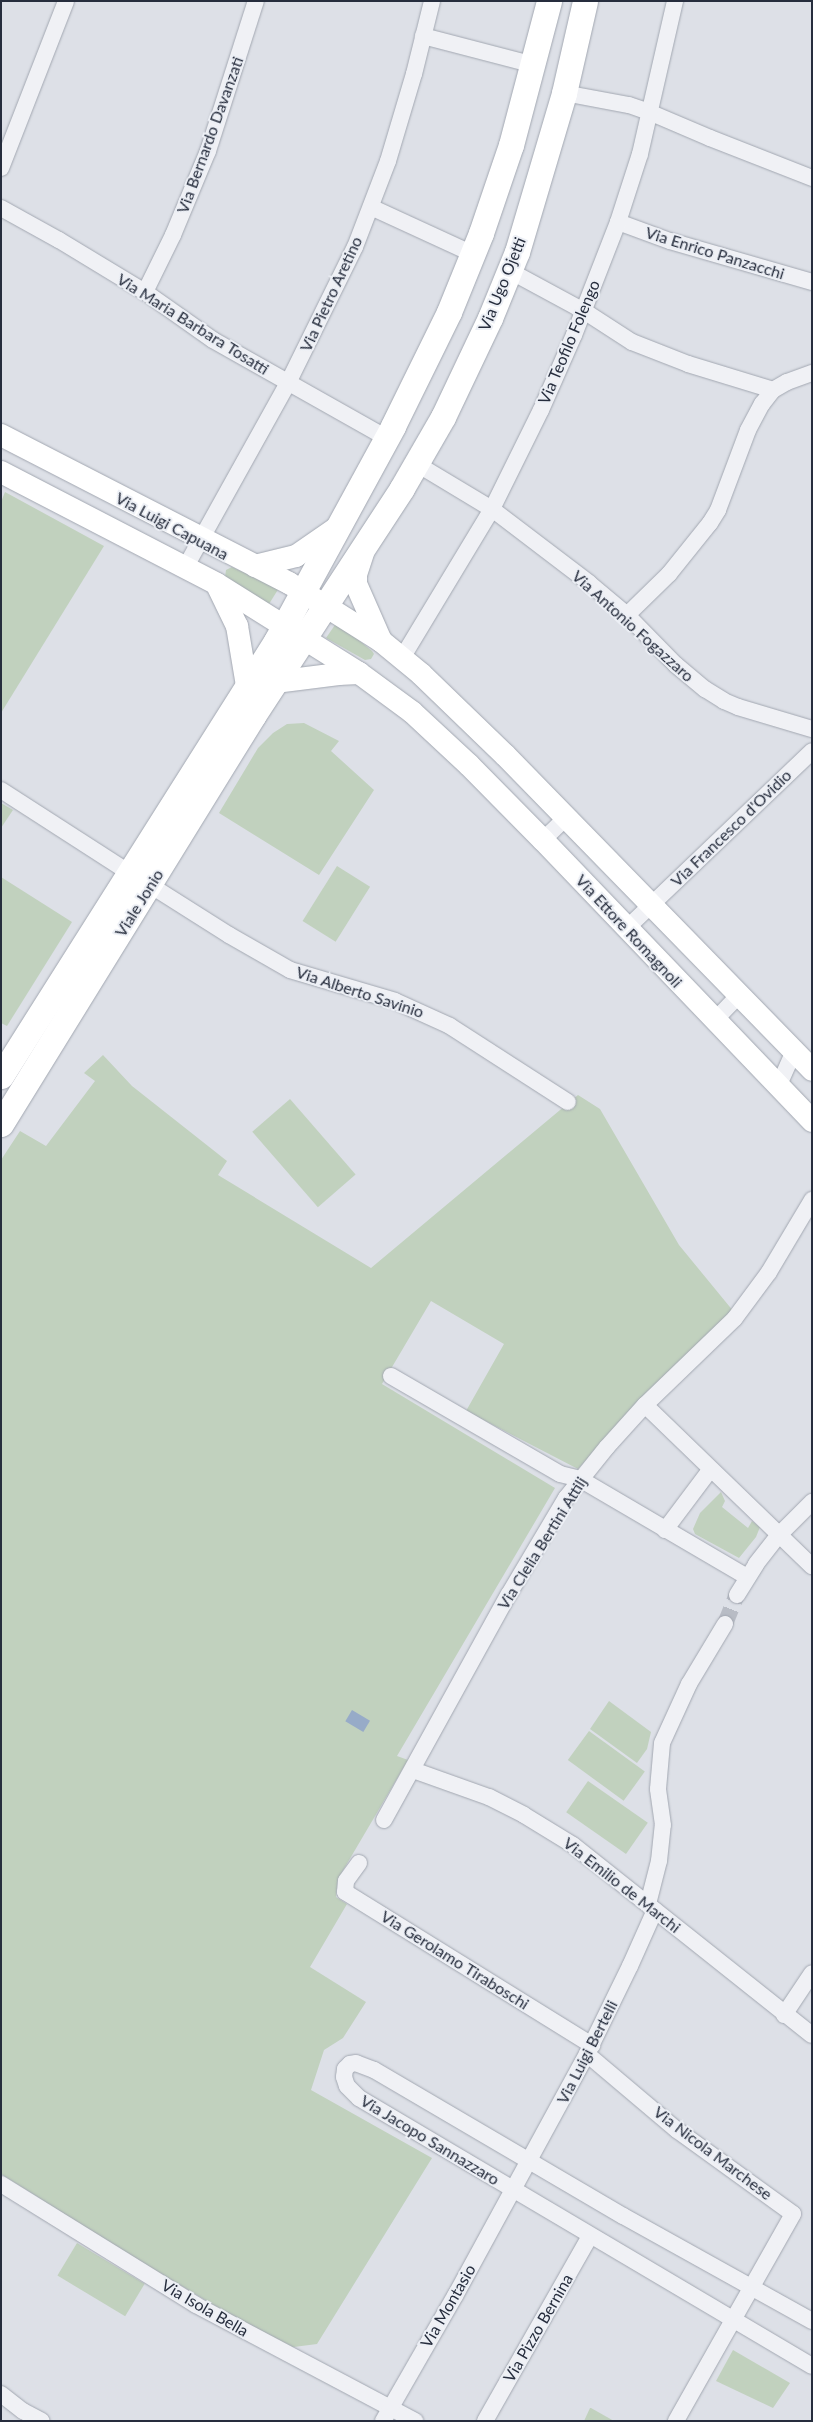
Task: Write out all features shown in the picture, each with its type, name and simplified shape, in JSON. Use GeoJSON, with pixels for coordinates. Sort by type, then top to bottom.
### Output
{"type":"FeatureCollection","features":[{"type":"Feature","properties":{"kind":"main road"},"geometry":{"type":"LineString","coordinates":[[295,632],[303,591],[387,438],[440,330],[473,254],[511,145],[550,1]]}},
{"type":"Feature","properties":{"kind":"main road","name":"Via Ugo Ojetti"},"geometry":{"type":"LineString","coordinates":[[295,632],[326,606],[366,545],[417,464],[468,365],[510,271],[564,93],[585,1]]}},
{"type":"Feature","properties":{"kind":"main road","name":"Viale Jonio"},"geometry":{"type":"LineString","coordinates":[[1,1076],[140,879],[212,781],[276,682],[295,632]]}},
{"type":"Feature","properties":{"kind":"main road","name":"Viale Jonio"},"geometry":{"type":"LineString","coordinates":[[1,1124],[247,686],[295,632]]}},
{"type":"Feature","properties":{"kind":"street"},"geometry":{"type":"LineString","coordinates":[[1,168],[66,1]]}},
{"type":"Feature","properties":{"kind":"street","name":"Via Bernardo Davanzati"},"geometry":{"type":"LineString","coordinates":[[145,292],[173,235],[208,151],[256,1]]}},
{"type":"Feature","properties":{"kind":"street","name":"Via Pietro Aretino"},"geometry":{"type":"LineString","coordinates":[[185,568],[288,383],[332,298],[371,208],[398,128],[432,1]]}},
{"type":"Feature","properties":{"kind":"street","name":"Via Teofilo Folengo"},"geometry":{"type":"LineString","coordinates":[[402,658],[492,509],[541,410],[584,310],[618,222],[640,154],[675,1]]}},
{"type":"Feature","properties":{"kind":"street"},"geometry":{"type":"LineString","coordinates":[[423,36],[534,65]]}},
{"type":"Feature","properties":{"kind":"street"},"geometry":{"type":"LineString","coordinates":[[564,93],[628,105],[649,112],[812,178]]}},
{"type":"Feature","properties":{"kind":"street","name":"Via Maria Barbara Tosatti"},"geometry":{"type":"LineString","coordinates":[[1,208],[59,240],[145,292],[213,340],[387,438]]}},
{"type":"Feature","properties":{"kind":"street"},"geometry":{"type":"LineString","coordinates":[[371,208],[473,254]]}},
{"type":"Feature","properties":{"kind":"street","name":"Via Enrico Panzacchi"},"geometry":{"type":"LineString","coordinates":[[618,222],[670,241],[812,282]]}},
{"type":"Feature","properties":{"kind":"street"},"geometry":{"type":"LineString","coordinates":[[510,271],[584,310],[632,342],[648,349],[774,390]]}},
{"type":"Feature","properties":{"kind":"street"},"geometry":{"type":"LineString","coordinates":[[627,615],[674,568],[710,523],[718,510],[748,430],[762,404],[774,390],[787,382],[812,373]]}},
{"type":"Feature","properties":{"kind":"street","name":"Via Luigi Capuana"},"geometry":{"type":"LineString","coordinates":[[1,435],[245,562]]}},
{"type":"Feature","properties":{"kind":"street","name":"Via Antonio Fogazzaro"},"geometry":{"type":"LineString","coordinates":[[417,464],[492,509],[589,583],[627,615],[676,665],[716,696],[738,707],[812,729]]}},
{"type":"Feature","properties":{"kind":"street","name":"Via Luigi Capuana"},"geometry":{"type":"LineString","coordinates":[[1,472],[217,584],[221,568],[245,562]]}},
{"type":"Feature","properties":{"kind":"street"},"geometry":{"type":"LineString","coordinates":[[245,562],[296,556],[338,527]]}},
{"type":"Feature","properties":{"kind":"street"},"geometry":{"type":"LineString","coordinates":[[366,545],[356,575],[356,584],[381,641]]}},
{"type":"Feature","properties":{"kind":"street"},"geometry":{"type":"LineString","coordinates":[[323,554],[349,571]]}},
{"type":"Feature","properties":{"kind":"street","name":"Via Ettore Romagnoli"},"geometry":{"type":"LineString","coordinates":[[245,562],[303,591],[381,641],[402,658],[505,755],[812,1070]]}},
{"type":"Feature","properties":{"kind":"street"},"geometry":{"type":"LineString","coordinates":[[217,584],[237,626],[247,686]]}},
{"type":"Feature","properties":{"kind":"street","name":"Via Ettore Romagnoli"},"geometry":{"type":"LineString","coordinates":[[217,584],[380,687],[429,727],[543,840],[714,1021],[812,1120]]}},
{"type":"Feature","properties":{"kind":"street"},"geometry":{"type":"LineString","coordinates":[[380,687],[402,658]]}},
{"type":"Feature","properties":{"kind":"street"},"geometry":{"type":"LineString","coordinates":[[276,682],[359,673]]}},
{"type":"Feature","properties":{"kind":"street","name":"Via Francesco d'Ovidio"},"geometry":{"type":"LineString","coordinates":[[627,928],[812,750]]}},
{"type":"Feature","properties":{"kind":"street","name":"Via Alberto Savinio"},"geometry":{"type":"LineString","coordinates":[[1,790],[229,936],[280,965],[309,976],[395,1001],[450,1026],[568,1102]]}},
{"type":"Feature","properties":{"kind":"street"},"geometry":{"type":"LineString","coordinates":[[543,840],[566,819]]}},
{"type":"Feature","properties":{"kind":"street"},"geometry":{"type":"LineString","coordinates":[[714,1021],[739,995]]}},
{"type":"Feature","properties":{"kind":"street"},"geometry":{"type":"LineString","coordinates":[[778,1087],[794,1052]]}},
{"type":"Feature","properties":{"kind":"street","name":"Via Clelia Bertini Attilj"},"geometry":{"type":"LineString","coordinates":[[384,1820],[509,1594],[562,1504],[580,1479],[645,1405],[711,1342],[745,1306],[774,1264],[812,1200]]}},
{"type":"Feature","properties":{"kind":"street"},"geometry":{"type":"LineString","coordinates":[[391,1376],[560,1474],[580,1479],[747,1577]]}},
{"type":"Feature","properties":{"kind":"street"},"geometry":{"type":"LineString","coordinates":[[645,1405],[710,1470],[812,1566]]}},
{"type":"Feature","properties":{"kind":"street"},"geometry":{"type":"LineString","coordinates":[[665,1530],[710,1470]]}},
{"type":"Feature","properties":{"kind":"street"},"geometry":{"type":"LineString","coordinates":[[737,1595],[747,1577],[779,1535],[812,1502]]}},
{"type":"Feature","properties":{"kind":"street","name":"Via Luigi Bertelli"},"geometry":{"type":"LineString","coordinates":[[513,2190],[589,2050],[652,1907],[663,1825],[658,1789],[662,1743],[689,1684],[724,1624]]}},
{"type":"Feature","properties":{"kind":"street","name":"Via Emilio de Marchi"},"geometry":{"type":"LineString","coordinates":[[413,1770],[479,1792],[524,1815],[577,1848],[784,2015],[812,2035]]}},
{"type":"Feature","properties":{"kind":"street","name":"Via Gerolamo Tiraboschi"},"geometry":{"type":"LineString","coordinates":[[359,1863],[346,1881],[345,1892],[589,2050]]}},
{"type":"Feature","properties":{"kind":"street"},"geometry":{"type":"LineString","coordinates":[[784,2015],[812,1973]]}},
{"type":"Feature","properties":{"kind":"street","name":"Via Nicola Marchese"},"geometry":{"type":"LineString","coordinates":[[589,2050],[677,2130],[793,2214],[753,2288]]}},
{"type":"Feature","properties":{"kind":"street","name":"Via Jacopo Sannazzaro"},"geometry":{"type":"LineString","coordinates":[[812,2321],[622,2216],[374,2070],[356,2063],[350,2064],[345,2069],[344,2077],[347,2086],[359,2098],[590,2236],[736,2319],[812,2366]]}},
{"type":"Feature","properties":{"kind":"street","name":"Via Isola Bella"},"geometry":{"type":"LineString","coordinates":[[1,2184],[196,2305],[386,2414],[415,2421]]}},
{"type":"Feature","properties":{"kind":"street","name":"Via Montasio"},"geometry":{"type":"LineString","coordinates":[[386,2414],[513,2190]]}},
{"type":"Feature","properties":{"kind":"street","name":"Via Pizzo Bernina"},"geometry":{"type":"LineString","coordinates":[[485,2421],[590,2236]]}},
{"type":"Feature","properties":{"kind":"street"},"geometry":{"type":"LineString","coordinates":[[676,2421],[753,2288]]}},
{"type":"Feature","properties":{"kind":"street"},"geometry":{"type":"LineString","coordinates":[[1,2394],[42,2421]]}},
{"type":"Feature","properties":{"kind":"green space"},"geometry":{"type":"Polygon","coordinates":[[[5,492],[104,546],[1,713],[1,502],[5,492]]]}},
{"type":"Feature","properties":{"kind":"green space"},"geometry":{"type":"Polygon","coordinates":[[[232,567],[279,588],[269,604],[225,577],[226,570],[232,567]]]}},
{"type":"Feature","properties":{"kind":"green space"},"geometry":{"type":"Polygon","coordinates":[[[337,622],[372,651],[374,654],[371,659],[365,660],[326,638],[337,622]]]}},
{"type":"Feature","properties":{"kind":"green space"},"geometry":{"type":"Polygon","coordinates":[[[304,723],[339,741],[331,751],[374,790],[319,875],[219,813],[258,748],[273,733],[287,724],[304,723]]]}},
{"type":"Feature","properties":{"kind":"green space"},"geometry":{"type":"Polygon","coordinates":[[[1,803],[13,810],[1,828],[1,803]]]}},
{"type":"Feature","properties":{"kind":"green space"},"geometry":{"type":"Polygon","coordinates":[[[337,866],[370,887],[336,942],[303,921],[337,866]]]}},
{"type":"Feature","properties":{"kind":"green space"},"geometry":{"type":"Polygon","coordinates":[[[1,877],[72,922],[7,1026],[1,1023],[1,877]]]}},
{"type":"Feature","properties":{"kind":"green space"},"geometry":{"type":"Polygon","coordinates":[[[103,1055],[132,1086],[227,1161],[218,1175],[371,1268],[578,1095],[600,1109],[679,1245],[734,1312],[652,1388],[578,1469],[466,1411],[504,1344],[431,1301],[382,1384],[555,1488],[397,1756],[408,1760],[338,1879],[336,1897],[347,1904],[310,1967],[366,2002],[343,2038],[324,2050],[311,2090],[432,2158],[317,2344],[286,2348],[126,2253],[1,2174],[1,1160],[20,1131],[46,1146],[95,1081],[84,1073],[103,1055]]]}},
{"type":"Feature","properties":{"kind":"green space"},"geometry":{"type":"Polygon","coordinates":[[[290,1099],[356,1174],[318,1207],[252,1132],[290,1099]]]}},
{"type":"Feature","properties":{"kind":"green space"},"geometry":{"type":"Polygon","coordinates":[[[721,1492],[725,1501],[722,1507],[748,1528],[752,1521],[760,1527],[756,1537],[739,1558],[695,1534],[693,1529],[700,1513],[721,1492]]]}},
{"type":"Feature","properties":{"kind":"green space"},"geometry":{"type":"Polygon","coordinates":[[[609,1701],[651,1732],[647,1749],[637,1763],[590,1729],[609,1701]]]}},
{"type":"Feature","properties":{"kind":"green space"},"geometry":{"type":"Polygon","coordinates":[[[589,1731],[645,1772],[624,1801],[568,1760],[589,1731]]]}},
{"type":"Feature","properties":{"kind":"green space"},"geometry":{"type":"Polygon","coordinates":[[[588,1781],[648,1823],[626,1854],[566,1812],[588,1781]]]}},
{"type":"Feature","properties":{"kind":"green space"},"geometry":{"type":"Polygon","coordinates":[[[77,2243],[145,2284],[125,2316],[57,2276],[77,2243]]]}},
{"type":"Feature","properties":{"kind":"green space"},"geometry":{"type":"Polygon","coordinates":[[[733,2350],[790,2383],[773,2408],[716,2381],[733,2350]]]}},
{"type":"Feature","properties":{"kind":"green space"},"geometry":{"type":"Polygon","coordinates":[[[591,2408],[614,2421],[584,2421],[591,2408]]]}},
{"type":"Feature","properties":{"kind":"water"},"geometry":{"type":"Polygon","coordinates":[[[352,1710],[370,1721],[363,1732],[345,1721],[352,1710]]]}},
{"type":"Feature","properties":{"kind":"tunnel"},"geometry":{"type":"LineString","coordinates":[[725,1624],[737,1595]]}}]}
